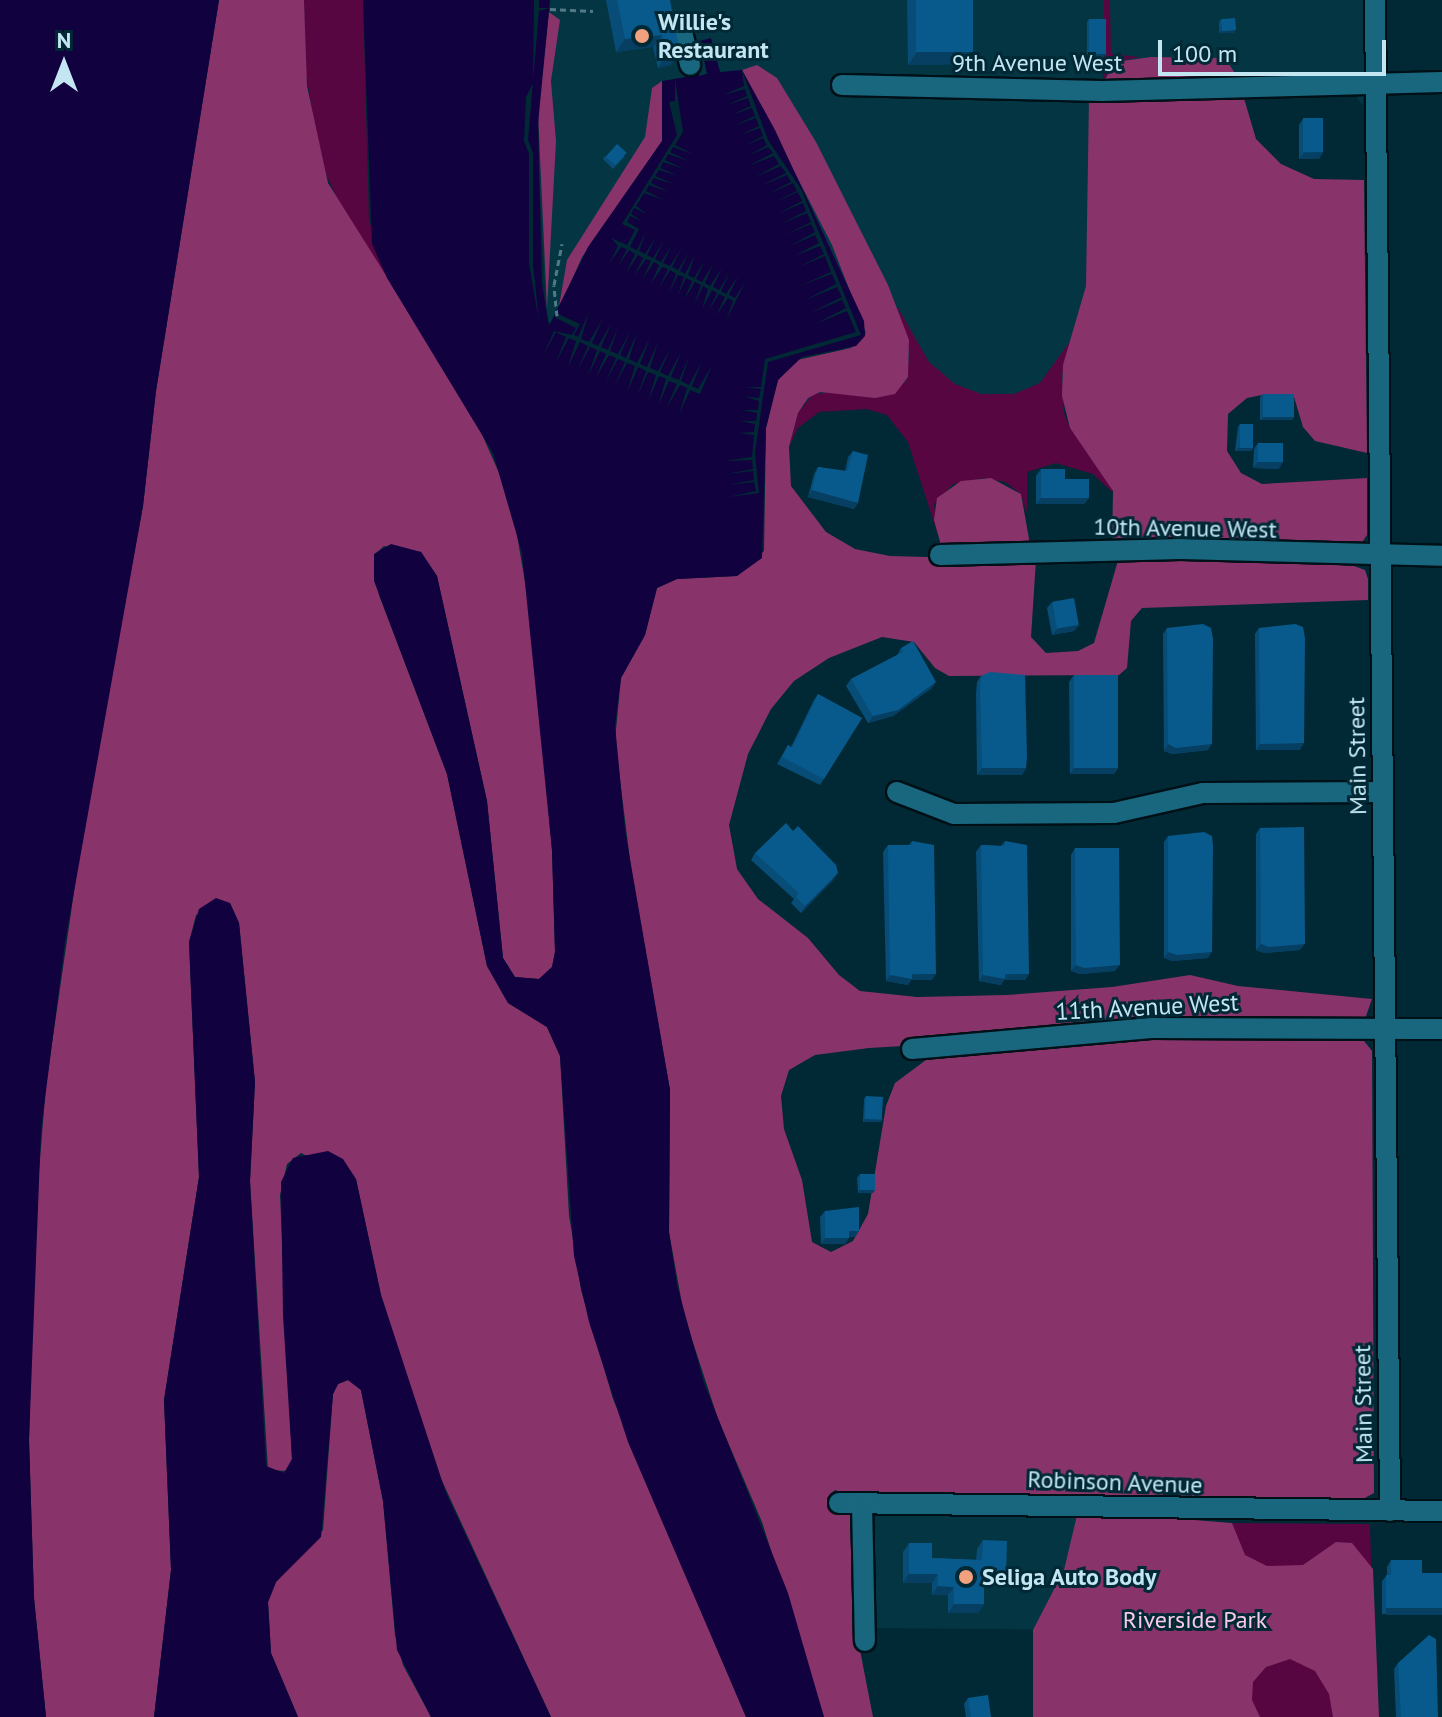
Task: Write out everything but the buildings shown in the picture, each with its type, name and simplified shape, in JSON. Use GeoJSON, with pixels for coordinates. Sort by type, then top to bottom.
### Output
{"type":"FeatureCollection","features":[{"type":"Feature","properties":{"kind":"street","name":"Main Street"},"geometry":{"type":"LineString","coordinates":[[1375,0],[1390,1511]]}},
{"type":"Feature","properties":{"kind":"street"},"geometry":{"type":"LineString","coordinates":[[681,28],[690,65]]}},
{"type":"Feature","properties":{"kind":"street","name":"9th Avenue West"},"geometry":{"type":"LineString","coordinates":[[842,85],[1102,91],[1442,82]]}},
{"type":"Feature","properties":{"kind":"street","name":"10th Avenue West"},"geometry":{"type":"LineString","coordinates":[[940,555],[1181,549],[1442,556]]}},
{"type":"Feature","properties":{"kind":"street"},"geometry":{"type":"LineString","coordinates":[[897,792],[943,813],[985,814],[1114,813],[1203,793],[1383,792]]}},
{"type":"Feature","properties":{"kind":"street","name":"11th Avenue West"},"geometry":{"type":"LineString","coordinates":[[912,1049],[1138,1028],[1442,1029]]}},
{"type":"Feature","properties":{"kind":"street","name":"Robinson Avenue"},"geometry":{"type":"LineString","coordinates":[[839,1503],[1442,1511]]}},
{"type":"Feature","properties":{"kind":"street"},"geometry":{"type":"LineString","coordinates":[[862,1503],[865,1641]]}},
{"type":"Feature","properties":{"kind":"path"},"geometry":{"type":"LineString","coordinates":[[550,9],[593,11]]}},
{"type":"Feature","properties":{"kind":"path"},"geometry":{"type":"LineString","coordinates":[[557,316],[554,285],[562,244]]}},
{"type":"Feature","properties":{"kind":"shaded area"},"geometry":{"type":"Polygon","coordinates":[[[0,0],[219,0],[156,391],[143,506],[65,942],[41,1130],[29,1440],[34,1598],[46,1717],[0,1717],[0,0]]]}},
{"type":"Feature","properties":{"kind":"shaded area"},"geometry":{"type":"Polygon","coordinates":[[[363,0],[550,0],[538,124],[542,284],[549,326],[588,247],[662,141],[662,81],[686,77],[684,66],[696,63],[699,76],[707,74],[700,41],[711,38],[720,72],[742,70],[775,130],[864,321],[865,336],[856,346],[802,357],[778,380],[766,428],[762,558],[737,576],[677,579],[657,588],[645,635],[621,678],[615,725],[625,830],[670,1090],[669,1232],[677,1285],[704,1383],[788,1593],[824,1717],[746,1717],[628,1442],[589,1322],[574,1256],[560,1056],[547,1027],[508,1003],[487,966],[447,774],[374,581],[374,554],[391,544],[421,552],[437,576],[487,801],[503,958],[515,977],[539,979],[552,967],[555,952],[552,850],[522,553],[493,453],[387,278],[372,244],[363,0]]]}},
{"type":"Feature","properties":{"kind":"shaded area"},"geometry":{"type":"Polygon","coordinates":[[[550,0],[1367,0],[1363,106],[1354,94],[1115,98],[1118,400],[769,402],[845,350],[720,72],[700,41],[708,74],[699,76],[696,64],[687,77],[662,82],[665,109],[571,281],[554,323],[547,322],[538,162],[550,0]]]}},
{"type":"Feature","properties":{"kind":"shaded area"},"geometry":{"type":"Polygon","coordinates":[[[216,898],[230,903],[239,923],[255,1082],[250,1181],[266,1466],[284,1473],[292,1459],[283,1315],[281,1182],[293,1158],[328,1151],[343,1159],[356,1179],[381,1295],[446,1493],[551,1717],[431,1717],[397,1650],[383,1501],[361,1390],[348,1380],[338,1384],[333,1394],[321,1537],[276,1582],[268,1602],[271,1653],[298,1717],[154,1717],[171,1570],[164,1400],[199,1177],[189,942],[199,909],[216,898]]]}},
{"type":"Feature","properties":{"kind":"shaded area"},"geometry":{"type":"Polygon","coordinates":[[[874,1510],[1095,1512],[1096,1630],[871,1628],[869,1520],[874,1510]]]}},
{"type":"Feature","properties":{"kind":"green space"},"geometry":{"type":"Polygon","coordinates":[[[219,0],[304,0],[307,86],[328,183],[473,414],[511,500],[532,623],[552,850],[555,952],[552,967],[539,979],[515,977],[503,958],[487,801],[437,576],[421,552],[384,546],[374,555],[379,595],[447,774],[487,966],[508,1003],[547,1027],[560,1056],[569,1215],[581,1290],[613,1399],[746,1717],[551,1717],[437,1470],[381,1295],[356,1179],[301,1153],[287,1164],[280,1195],[292,1459],[287,1471],[268,1470],[250,1181],[255,1082],[239,923],[230,903],[196,915],[189,942],[199,1177],[164,1400],[171,1570],[154,1717],[46,1717],[34,1598],[29,1440],[35,1221],[46,1085],[85,816],[143,506],[156,391],[219,0]]]}},
{"type":"Feature","properties":{"kind":"green space"},"geometry":{"type":"Polygon","coordinates":[[[304,0],[363,0],[369,220],[387,278],[346,218],[321,163],[305,68],[304,0]]]}},
{"type":"Feature","properties":{"kind":"green space"},"geometry":{"type":"Polygon","coordinates":[[[1104,0],[1110,0],[1111,54],[1140,57],[1115,62],[1103,81],[1104,0]]]}},
{"type":"Feature","properties":{"kind":"green space"},"geometry":{"type":"Polygon","coordinates":[[[549,12],[560,20],[551,81],[556,141],[547,309],[538,113],[549,12]]]}},
{"type":"Feature","properties":{"kind":"green space"},"geometry":{"type":"Polygon","coordinates":[[[1151,57],[1225,58],[1240,81],[1103,83],[1115,62],[1151,57]]]}},
{"type":"Feature","properties":{"kind":"green space"},"geometry":{"type":"Polygon","coordinates":[[[757,65],[777,78],[816,142],[888,285],[909,340],[908,377],[895,394],[875,398],[820,392],[808,398],[798,413],[789,447],[791,486],[826,532],[855,549],[890,556],[1036,560],[1031,637],[1046,653],[1078,651],[1094,643],[1119,557],[1189,554],[1354,566],[1365,570],[1368,579],[1368,600],[1142,608],[1131,621],[1127,668],[1119,675],[949,676],[935,668],[914,642],[882,637],[829,658],[794,681],[771,709],[748,754],[729,825],[737,869],[758,899],[808,938],[839,975],[860,991],[917,997],[1007,995],[1112,987],[1190,975],[1238,986],[1372,999],[1365,1019],[869,1048],[815,1055],[789,1070],[781,1096],[784,1129],[802,1180],[812,1242],[831,1252],[853,1241],[868,1214],[886,1106],[895,1083],[930,1057],[1093,1036],[1361,1037],[1372,1051],[1374,1493],[1363,1499],[1232,1499],[849,1495],[835,1490],[827,1498],[829,1510],[854,1513],[859,1645],[873,1717],[824,1717],[762,1522],[718,1419],[684,1315],[669,1232],[670,1090],[631,868],[615,740],[621,678],[645,635],[657,588],[677,579],[737,576],[764,551],[766,428],[778,380],[797,360],[851,348],[866,333],[832,245],[742,70],[757,65]]]}},
{"type":"Feature","properties":{"kind":"green space"},"geometry":{"type":"Polygon","coordinates":[[[662,81],[662,141],[582,257],[558,312],[567,260],[645,137],[652,88],[662,81]]]}},
{"type":"Feature","properties":{"kind":"green space"},"geometry":{"type":"Polygon","coordinates":[[[1243,95],[1256,139],[1281,164],[1314,179],[1364,180],[1367,453],[1315,441],[1303,427],[1294,397],[1262,395],[1247,398],[1228,414],[1227,451],[1241,473],[1262,484],[1367,478],[1367,535],[1361,544],[1112,546],[1113,491],[1070,428],[1062,396],[1063,365],[1086,286],[1089,98],[1243,95]]]}},
{"type":"Feature","properties":{"kind":"green space"},"geometry":{"type":"Polygon","coordinates":[[[897,306],[929,362],[955,384],[981,394],[1014,394],[1040,383],[1071,340],[1062,375],[1064,413],[1070,428],[1105,473],[1113,493],[1093,474],[1056,463],[1027,472],[1027,513],[1021,494],[1005,482],[984,478],[953,484],[934,504],[938,535],[908,442],[887,415],[867,409],[819,412],[798,428],[789,447],[798,413],[813,394],[840,391],[875,398],[906,382],[910,351],[897,306]]]}},
{"type":"Feature","properties":{"kind":"green space"},"geometry":{"type":"Polygon","coordinates":[[[991,478],[1021,494],[1031,550],[942,549],[934,520],[937,498],[961,481],[991,478]]]}},
{"type":"Feature","properties":{"kind":"green space"},"geometry":{"type":"Polygon","coordinates":[[[348,1380],[361,1390],[383,1501],[395,1635],[403,1665],[431,1717],[298,1717],[271,1653],[268,1602],[276,1582],[323,1530],[333,1394],[338,1384],[348,1380]]]}},
{"type":"Feature","properties":{"kind":"green space","name":"Riverside Park"},"geometry":{"type":"Polygon","coordinates":[[[1078,1511],[1232,1523],[1245,1555],[1267,1566],[1303,1565],[1336,1542],[1352,1543],[1373,1569],[1379,1717],[1333,1717],[1329,1694],[1315,1671],[1290,1659],[1266,1667],[1253,1682],[1252,1700],[1260,1717],[1033,1717],[1033,1630],[1064,1570],[1078,1511]]]}},
{"type":"Feature","properties":{"kind":"green space","name":"Riverside Park"},"geometry":{"type":"Polygon","coordinates":[[[1150,1513],[1214,1523],[1370,1524],[1375,1717],[1100,1717],[1150,1513]]]}},
{"type":"Feature","properties":{"kind":"pier"},"geometry":{"type":"Polygon","coordinates":[[[534,0],[539,0],[539,8],[550,8],[539,11],[533,81],[534,0]]]}},
{"type":"Feature","properties":{"kind":"pier"},"geometry":{"type":"Polygon","coordinates":[[[742,70],[768,140],[801,189],[861,335],[768,362],[755,453],[759,493],[728,497],[756,491],[754,482],[727,485],[754,480],[753,471],[726,474],[753,469],[752,460],[724,461],[752,457],[754,435],[739,433],[754,432],[755,424],[740,421],[756,421],[757,413],[742,410],[758,410],[759,401],[744,396],[759,398],[761,389],[745,387],[761,387],[765,359],[856,332],[847,311],[815,324],[846,308],[842,300],[810,313],[842,297],[837,287],[805,300],[836,284],[832,274],[799,286],[831,272],[825,256],[799,267],[824,254],[820,246],[794,256],[819,243],[815,235],[790,246],[815,232],[811,224],[785,235],[811,222],[807,213],[781,224],[806,211],[803,203],[777,214],[802,201],[798,192],[772,203],[797,191],[793,183],[766,195],[791,182],[787,175],[760,186],[786,173],[781,166],[755,177],[779,164],[774,156],[748,166],[773,153],[768,147],[748,156],[767,145],[763,138],[744,146],[763,136],[760,128],[740,135],[759,126],[756,118],[735,125],[755,116],[752,108],[731,115],[751,106],[748,98],[727,105],[747,96],[745,89],[723,95],[744,86],[742,70]]]}},
{"type":"Feature","properties":{"kind":"pier"},"geometry":{"type":"Polygon","coordinates":[[[675,79],[683,132],[675,145],[693,154],[673,147],[670,152],[689,161],[668,154],[665,160],[684,169],[663,162],[660,168],[679,176],[659,170],[655,176],[674,184],[653,178],[651,183],[669,192],[649,185],[646,191],[664,200],[644,193],[636,206],[647,214],[634,208],[631,214],[643,222],[630,216],[627,222],[639,229],[630,247],[637,250],[646,232],[639,251],[645,254],[656,237],[647,255],[653,258],[664,240],[655,259],[661,262],[672,245],[663,263],[670,266],[681,249],[672,267],[678,270],[689,252],[680,271],[685,274],[695,255],[688,275],[694,278],[705,260],[696,279],[702,282],[713,264],[705,283],[710,286],[722,268],[713,287],[719,290],[730,272],[721,291],[726,294],[738,276],[729,295],[735,298],[746,280],[726,321],[733,301],[728,298],[716,316],[725,297],[719,294],[708,312],[717,293],[712,290],[702,309],[708,289],[703,286],[694,305],[701,285],[695,282],[684,300],[692,281],[686,278],[677,297],[684,277],[678,275],[669,293],[676,274],[670,270],[659,288],[668,269],[662,267],[651,284],[659,265],[654,262],[642,280],[651,261],[646,259],[634,276],[643,258],[638,255],[626,273],[635,254],[629,250],[617,268],[627,249],[621,247],[609,264],[618,246],[611,238],[627,245],[635,230],[622,224],[677,135],[669,102],[675,101],[675,79]]]}},
{"type":"Feature","properties":{"kind":"pier"},"geometry":{"type":"Polygon","coordinates":[[[533,83],[528,140],[533,153],[533,264],[539,321],[529,264],[529,154],[524,141],[526,97],[533,83]]]}},
{"type":"Feature","properties":{"kind":"pier"},"geometry":{"type":"Polygon","coordinates":[[[589,312],[581,339],[589,342],[603,318],[592,343],[598,346],[612,322],[601,347],[608,350],[619,325],[610,351],[618,354],[631,330],[620,355],[626,358],[637,333],[629,359],[637,363],[650,338],[640,364],[647,367],[658,342],[650,368],[658,371],[671,347],[660,372],[668,376],[681,352],[671,377],[679,380],[690,355],[681,381],[689,385],[702,361],[692,386],[698,389],[712,365],[700,394],[690,390],[679,415],[687,388],[680,385],[666,409],[677,384],[669,381],[658,406],[666,379],[659,376],[648,401],[656,375],[648,372],[637,397],[646,371],[638,367],[627,393],[635,366],[627,363],[614,387],[625,362],[618,359],[605,383],[616,358],[609,355],[595,379],[606,354],[600,351],[588,376],[597,350],[590,347],[577,371],[588,346],[580,342],[568,367],[576,341],[569,338],[556,362],[566,337],[556,332],[543,356],[554,331],[572,335],[576,328],[556,318],[558,314],[580,324],[574,335],[578,337],[589,312]]]}},
{"type":"Feature","properties":{"kind":"place","name":"Willie's Restaurant"},"geometry":{"type":"Point","coordinates":[642,36]}},
{"type":"Feature","properties":{"kind":"place","name":"Seliga Auto Body"},"geometry":{"type":"Point","coordinates":[966,1577]}}]}
